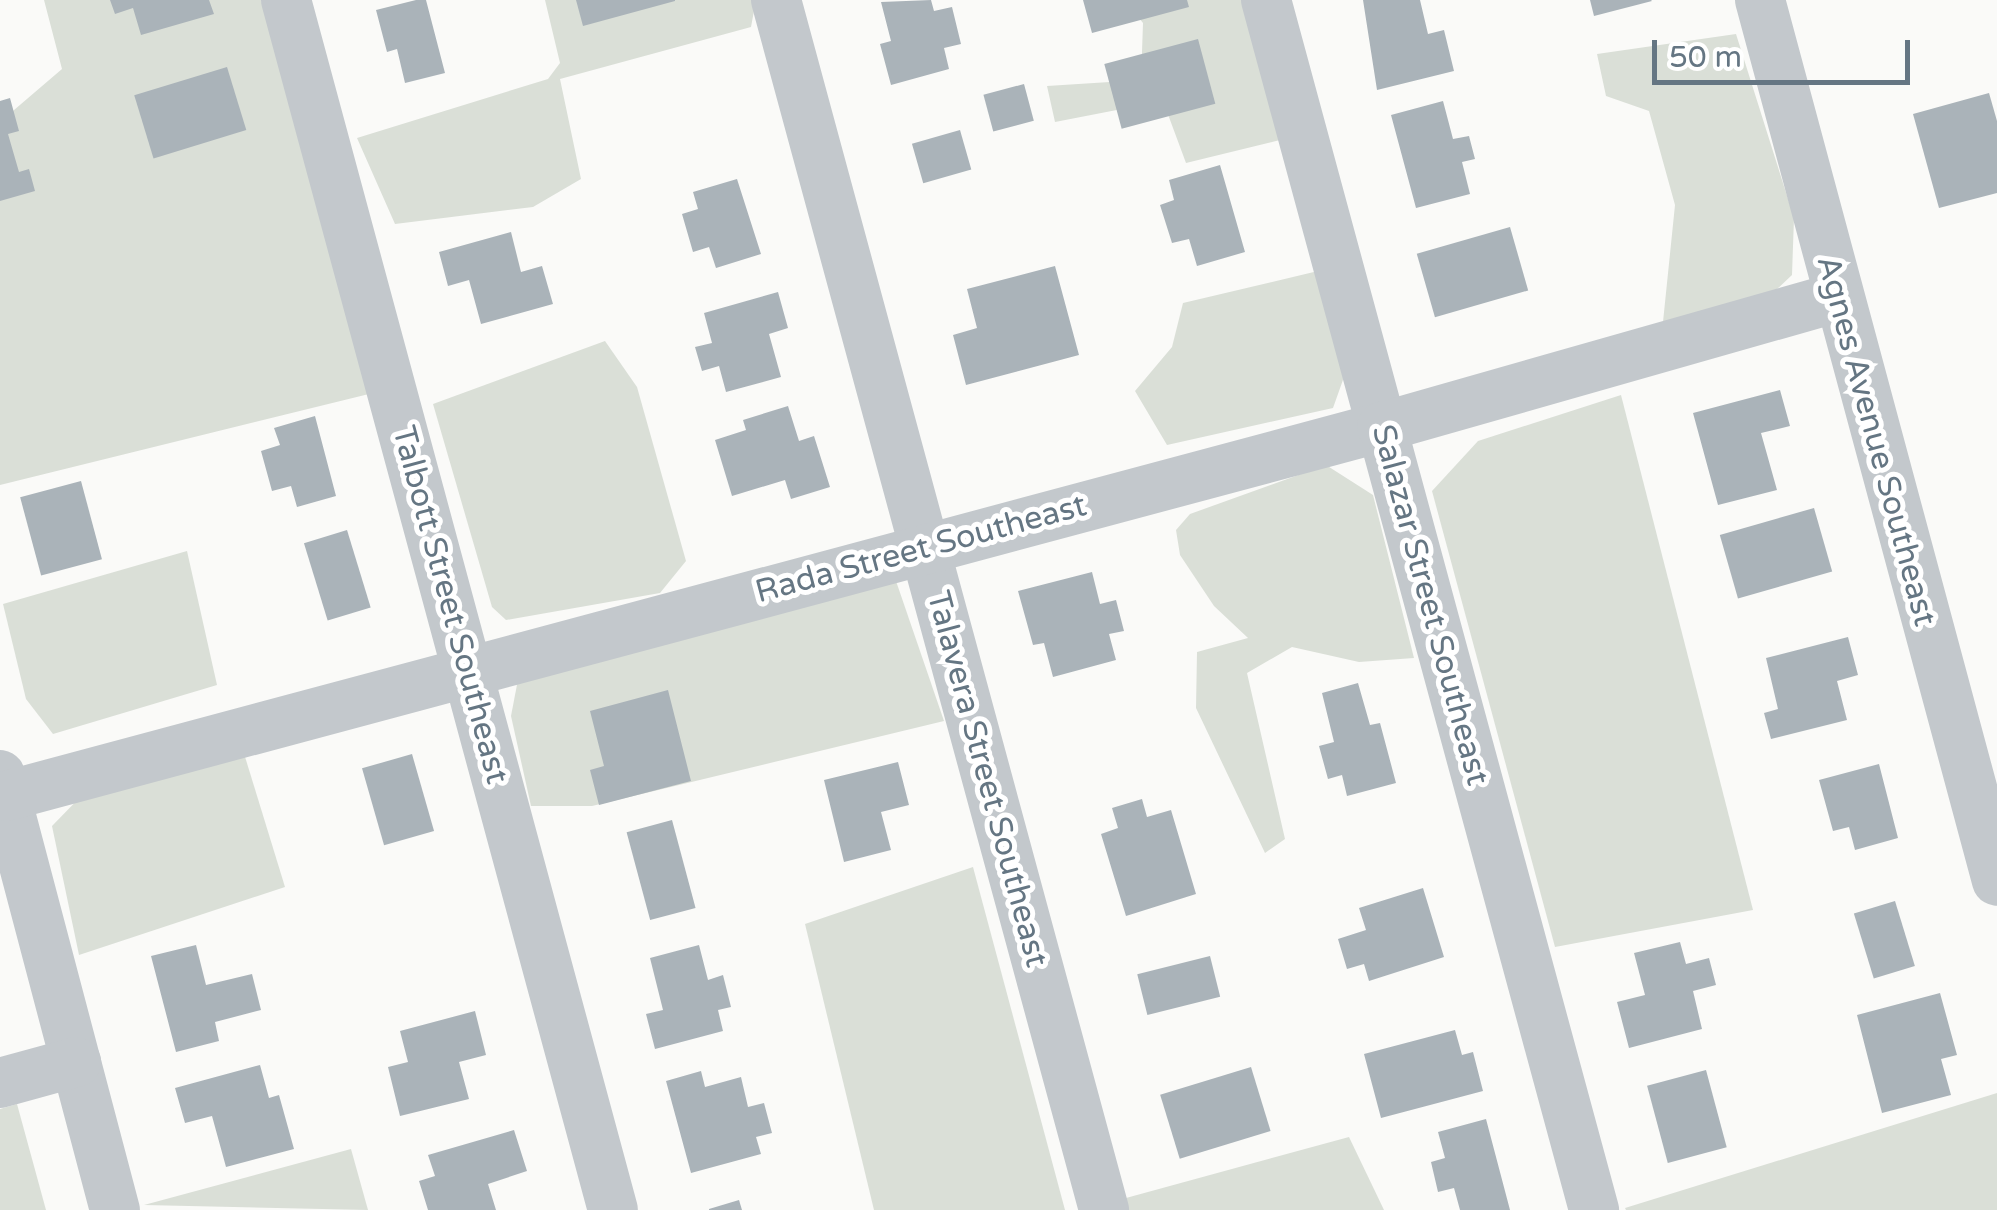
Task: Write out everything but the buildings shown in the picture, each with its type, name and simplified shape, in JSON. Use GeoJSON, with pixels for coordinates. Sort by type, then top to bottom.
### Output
{"type":"FeatureCollection","features":[{"type":"Feature","properties":{"kind":"street","name":"Talbott Street Southeast"},"geometry":{"type":"LineString","coordinates":[[286,0],[613,1210]]}},
{"type":"Feature","properties":{"kind":"street","name":"Talavera Street Southeast"},"geometry":{"type":"LineString","coordinates":[[776,0],[1104,1210]]}},
{"type":"Feature","properties":{"kind":"street","name":"Salazar Street Southeast"},"geometry":{"type":"LineString","coordinates":[[1266,0],[1594,1210]]}},
{"type":"Feature","properties":{"kind":"street","name":"Agnes Avenue Southeast"},"geometry":{"type":"LineString","coordinates":[[1760,0],[1836,298],[1984,774],[1997,880]]}},
{"type":"Feature","properties":{"kind":"street","name":"Rada Street Southeast"},"geometry":{"type":"LineString","coordinates":[[3,786],[468,672],[1382,427],[1836,298]]}},
{"type":"Feature","properties":{"kind":"street"},"geometry":{"type":"LineString","coordinates":[[3,786],[115,1210]]}},
{"type":"Feature","properties":{"kind":"street"},"geometry":{"type":"LineString","coordinates":[[0,1082],[76,1062]]}},
{"type":"Feature","properties":{"kind":"shaded area"},"geometry":{"type":"Polygon","coordinates":[[[44,0],[261,0],[373,393],[0,485],[0,122],[62,69],[44,0]]]}},
{"type":"Feature","properties":{"kind":"shaded area"},"geometry":{"type":"Polygon","coordinates":[[[545,0],[756,0],[751,27],[560,79],[581,179],[533,207],[395,224],[357,138],[548,79],[560,63],[545,0]]]}},
{"type":"Feature","properties":{"kind":"shaded area"},"geometry":{"type":"Polygon","coordinates":[[[1124,0],[1243,0],[1280,140],[1186,163],[1163,101],[1055,122],[1047,86],[1141,80],[1143,23],[1124,0]]]}},
{"type":"Feature","properties":{"kind":"shaded area"},"geometry":{"type":"Polygon","coordinates":[[[1736,34],[1794,218],[1792,275],[1773,293],[1663,322],[1675,205],[1649,111],[1606,96],[1597,54],[1736,34]]]}},
{"type":"Feature","properties":{"kind":"shaded area"},"geometry":{"type":"Polygon","coordinates":[[[1318,271],[1344,377],[1333,408],[1167,445],[1135,391],[1172,347],[1183,303],[1318,271]]]}},
{"type":"Feature","properties":{"kind":"shaded area"},"geometry":{"type":"Polygon","coordinates":[[[605,341],[637,387],[686,561],[660,593],[506,620],[492,607],[433,404],[605,341]]]}},
{"type":"Feature","properties":{"kind":"shaded area"},"geometry":{"type":"Polygon","coordinates":[[[1621,395],[1753,910],[1555,947],[1432,491],[1478,441],[1621,395]]]}},
{"type":"Feature","properties":{"kind":"shaded area"},"geometry":{"type":"Polygon","coordinates":[[[1326,465],[1373,495],[1414,658],[1359,662],[1292,647],[1247,673],[1285,839],[1265,853],[1196,708],[1197,652],[1248,638],[1214,606],[1180,555],[1176,530],[1190,514],[1326,465]]]}},
{"type":"Feature","properties":{"kind":"shaded area"},"geometry":{"type":"Polygon","coordinates":[[[187,551],[217,685],[53,734],[26,699],[3,604],[187,551]]]}},
{"type":"Feature","properties":{"kind":"shaded area"},"geometry":{"type":"Polygon","coordinates":[[[896,581],[944,721],[592,806],[531,806],[511,716],[520,669],[896,581]]]}},
{"type":"Feature","properties":{"kind":"shaded area"},"geometry":{"type":"Polygon","coordinates":[[[242,747],[285,887],[79,955],[52,826],[89,788],[242,747]]]}},
{"type":"Feature","properties":{"kind":"shaded area"},"geometry":{"type":"Polygon","coordinates":[[[973,867],[1065,1210],[874,1210],[805,924],[973,867]]]}},
{"type":"Feature","properties":{"kind":"shaded area"},"geometry":{"type":"Polygon","coordinates":[[[1997,1093],[1997,1210],[1625,1208],[1997,1093]]]}},
{"type":"Feature","properties":{"kind":"shaded area"},"geometry":{"type":"Polygon","coordinates":[[[17,1104],[46,1210],[0,1210],[0,1109],[17,1104]]]}},
{"type":"Feature","properties":{"kind":"shaded area"},"geometry":{"type":"Polygon","coordinates":[[[1349,1137],[1384,1210],[1129,1210],[1126,1198],[1349,1137]]]}},
{"type":"Feature","properties":{"kind":"shaded area"},"geometry":{"type":"Polygon","coordinates":[[[351,1149],[368,1210],[144,1205],[351,1149]]]}}]}
